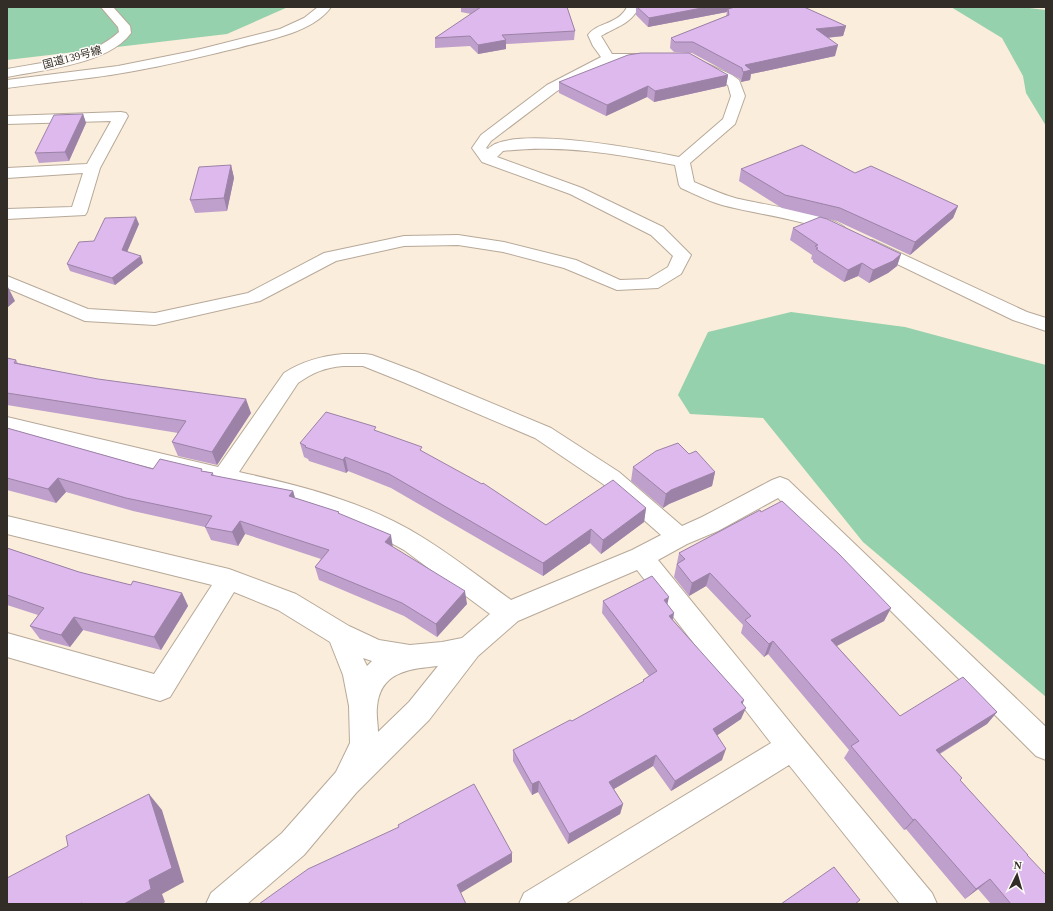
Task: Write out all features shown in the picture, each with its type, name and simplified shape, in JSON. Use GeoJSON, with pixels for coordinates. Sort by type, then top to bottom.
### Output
{"type":"FeatureCollection","features":[{"type":"Feature","properties":{"kind":"main road","name":"国道139号線"},"geometry":{"type":"LineString","coordinates":[[7,73],[67,61],[103,50],[112,45],[125,33],[124,26],[108,7]]}},
{"type":"Feature","properties":{"kind":"main road"},"geometry":{"type":"LineString","coordinates":[[7,84],[118,70],[173,60],[272,35],[292,28],[325,7]]}},
{"type":"Feature","properties":{"kind":"main road"},"geometry":{"type":"LineString","coordinates":[[608,58],[599,46],[594,35],[604,28],[622,22],[631,12],[633,7]]}},
{"type":"Feature","properties":{"kind":"main road"},"geometry":{"type":"LineString","coordinates":[[7,281],[85,315],[155,319],[254,297],[330,257],[404,241],[458,240],[504,247],[570,264],[617,284],[652,284],[675,270],[682,255],[657,231],[576,192],[487,159],[479,148],[486,138],[552,88],[608,58],[662,58]]}},
{"type":"Feature","properties":{"kind":"main road"},"geometry":{"type":"LineString","coordinates":[[682,162],[730,121],[738,96],[734,83],[697,63],[691,58]]}},
{"type":"Feature","properties":{"kind":"main road"},"geometry":{"type":"LineString","coordinates":[[7,214],[79,212],[92,168],[121,116],[8,122]]}},
{"type":"Feature","properties":{"kind":"main road"},"geometry":{"type":"LineString","coordinates":[[487,159],[498,147],[513,144],[555,144],[594,146],[682,162]]}},
{"type":"Feature","properties":{"kind":"main road"},"geometry":{"type":"LineString","coordinates":[[682,162],[687,185],[727,201],[824,224],[855,237],[1020,316],[1046,325]]}},
{"type":"Feature","properties":{"kind":"main road"},"geometry":{"type":"LineString","coordinates":[[7,173],[92,168]]}},
{"type":"Feature","properties":{"kind":"main road"},"geometry":{"type":"LineString","coordinates":[[224,476],[291,378],[323,362],[365,360],[410,377],[543,433],[611,478],[679,537]]}},
{"type":"Feature","properties":{"kind":"main road"},"geometry":{"type":"LineString","coordinates":[[7,425],[305,496],[359,515],[413,543],[509,614]]}},
{"type":"Feature","properties":{"kind":"main road"},"geometry":{"type":"LineString","coordinates":[[222,904],[294,844],[346,783],[420,711],[469,648],[509,614],[640,557],[679,537],[710,524],[780,486],[1046,746]]}},
{"type":"Feature","properties":{"kind":"main road"},"geometry":{"type":"LineString","coordinates":[[7,525],[229,579],[287,602],[340,634],[376,651],[410,658],[432,671],[436,690]]}},
{"type":"Feature","properties":{"kind":"main road"},"geometry":{"type":"LineString","coordinates":[[640,557],[792,747],[921,904]]}},
{"type":"Feature","properties":{"kind":"main road"},"geometry":{"type":"LineString","coordinates":[[7,645],[160,688],[229,579]]}},
{"type":"Feature","properties":{"kind":"main road"},"geometry":{"type":"LineString","coordinates":[[340,634],[357,675],[364,711],[364,744],[346,783]]}},
{"type":"Feature","properties":{"kind":"main road"},"geometry":{"type":"LineString","coordinates":[[402,728],[384,735],[373,730],[364,711],[369,687],[378,671],[393,663],[410,658],[442,654],[469,648]]}},
{"type":"Feature","properties":{"kind":"main road"},"geometry":{"type":"LineString","coordinates":[[535,904],[792,747]]}},
{"type":"Feature","properties":{"kind":"green space"},"geometry":{"type":"Polygon","coordinates":[[[7,7],[288,7],[227,34],[7,60],[7,7]]]}},
{"type":"Feature","properties":{"kind":"green space"},"geometry":{"type":"Polygon","coordinates":[[[951,7],[1021,7],[1046,10],[1046,126],[1026,93],[1023,76],[1002,38],[951,7]]]}},
{"type":"Feature","properties":{"kind":"green space"},"geometry":{"type":"Polygon","coordinates":[[[791,312],[905,327],[1046,365],[1046,697],[863,542],[763,418],[690,414],[678,395],[708,332],[791,312]]]}},
{"type":"Feature","properties":{"kind":"building"},"geometry":{"type":"Polygon","coordinates":[[[481,7],[567,7],[575,31],[502,35],[506,40],[478,45],[470,36],[435,38],[481,7]]]}},
{"type":"Feature","properties":{"kind":"building"},"geometry":{"type":"Polygon","coordinates":[[[637,7],[707,7],[649,18],[637,7]]]}},
{"type":"Feature","properties":{"kind":"building"},"geometry":{"type":"Polygon","coordinates":[[[735,7],[804,7],[846,26],[816,29],[838,45],[745,65],[751,70],[743,72],[742,68],[693,42],[675,42],[671,38],[729,15],[728,9],[735,7]]]}},
{"type":"Feature","properties":{"kind":"building"},"geometry":{"type":"Polygon","coordinates":[[[641,53],[689,53],[728,75],[655,91],[648,86],[607,105],[559,82],[628,55],[641,53]]]}},
{"type":"Feature","properties":{"kind":"building"},"geometry":{"type":"Polygon","coordinates":[[[83,114],[65,152],[35,153],[54,115],[83,114]]]}},
{"type":"Feature","properties":{"kind":"building"},"geometry":{"type":"Polygon","coordinates":[[[802,145],[855,173],[871,166],[958,206],[915,242],[840,208],[785,195],[741,169],[802,145]]]}},
{"type":"Feature","properties":{"kind":"building"},"geometry":{"type":"Polygon","coordinates":[[[231,165],[224,198],[190,200],[199,167],[231,165]]]}},
{"type":"Feature","properties":{"kind":"building"},"geometry":{"type":"Polygon","coordinates":[[[136,217],[122,250],[141,256],[112,278],[67,264],[79,242],[94,241],[105,218],[136,217]]]}},
{"type":"Feature","properties":{"kind":"building"},"geometry":{"type":"Polygon","coordinates":[[[820,217],[901,254],[893,261],[873,270],[862,263],[848,270],[816,249],[818,248],[815,246],[818,245],[793,228],[820,217]]]}},
{"type":"Feature","properties":{"kind":"building"},"geometry":{"type":"Polygon","coordinates":[[[7,358],[16,360],[14,363],[98,379],[246,399],[212,452],[172,442],[186,421],[7,393],[7,358]]]}},
{"type":"Feature","properties":{"kind":"building"},"geometry":{"type":"Polygon","coordinates":[[[326,412],[376,427],[374,430],[422,447],[420,450],[482,484],[483,483],[546,525],[613,480],[646,508],[603,540],[591,529],[543,563],[389,474],[345,457],[343,460],[305,447],[306,446],[300,443],[326,412]]]}},
{"type":"Feature","properties":{"kind":"building"},"geometry":{"type":"Polygon","coordinates":[[[7,428],[153,469],[160,459],[202,469],[201,471],[213,473],[211,475],[293,491],[289,496],[339,512],[338,513],[391,535],[385,542],[465,591],[436,624],[402,603],[315,567],[329,550],[240,521],[232,532],[205,527],[212,516],[126,498],[58,478],[48,489],[7,478],[7,428]]]}},
{"type":"Feature","properties":{"kind":"building"},"geometry":{"type":"Polygon","coordinates":[[[678,443],[689,454],[696,451],[715,472],[671,490],[666,494],[633,467],[656,451],[678,443]]]}},
{"type":"Feature","properties":{"kind":"building"},"geometry":{"type":"Polygon","coordinates":[[[782,501],[839,554],[891,608],[831,640],[900,716],[963,677],[997,712],[936,750],[962,778],[960,780],[1046,875],[1046,904],[1011,904],[990,879],[976,889],[915,819],[913,820],[851,746],[859,741],[773,641],[769,644],[745,620],[751,616],[710,573],[692,583],[677,564],[685,559],[679,553],[760,510],[761,512],[782,501]]]}},
{"type":"Feature","properties":{"kind":"building"},"geometry":{"type":"Polygon","coordinates":[[[7,548],[79,572],[131,585],[133,581],[182,593],[154,637],[74,617],[61,635],[30,626],[44,608],[7,595],[7,548]]]}},
{"type":"Feature","properties":{"kind":"building"},"geometry":{"type":"Polygon","coordinates":[[[652,576],[669,597],[664,600],[674,613],[669,616],[744,700],[741,702],[746,708],[713,729],[726,749],[675,781],[656,755],[609,782],[623,804],[569,834],[539,781],[532,784],[513,750],[570,720],[572,721],[644,681],[643,680],[657,671],[603,601],[652,576]]]}},
{"type":"Feature","properties":{"kind":"building"},"geometry":{"type":"Polygon","coordinates":[[[474,784],[512,853],[457,885],[466,904],[259,904],[308,869],[399,827],[398,825],[474,784]]]}},
{"type":"Feature","properties":{"kind":"building"},"geometry":{"type":"Polygon","coordinates":[[[149,794],[172,868],[149,880],[151,889],[124,904],[7,904],[7,878],[68,846],[66,836],[149,794]]]}},
{"type":"Feature","properties":{"kind":"building"},"geometry":{"type":"Polygon","coordinates":[[[834,867],[860,900],[855,904],[781,904],[834,867]]]}}]}
